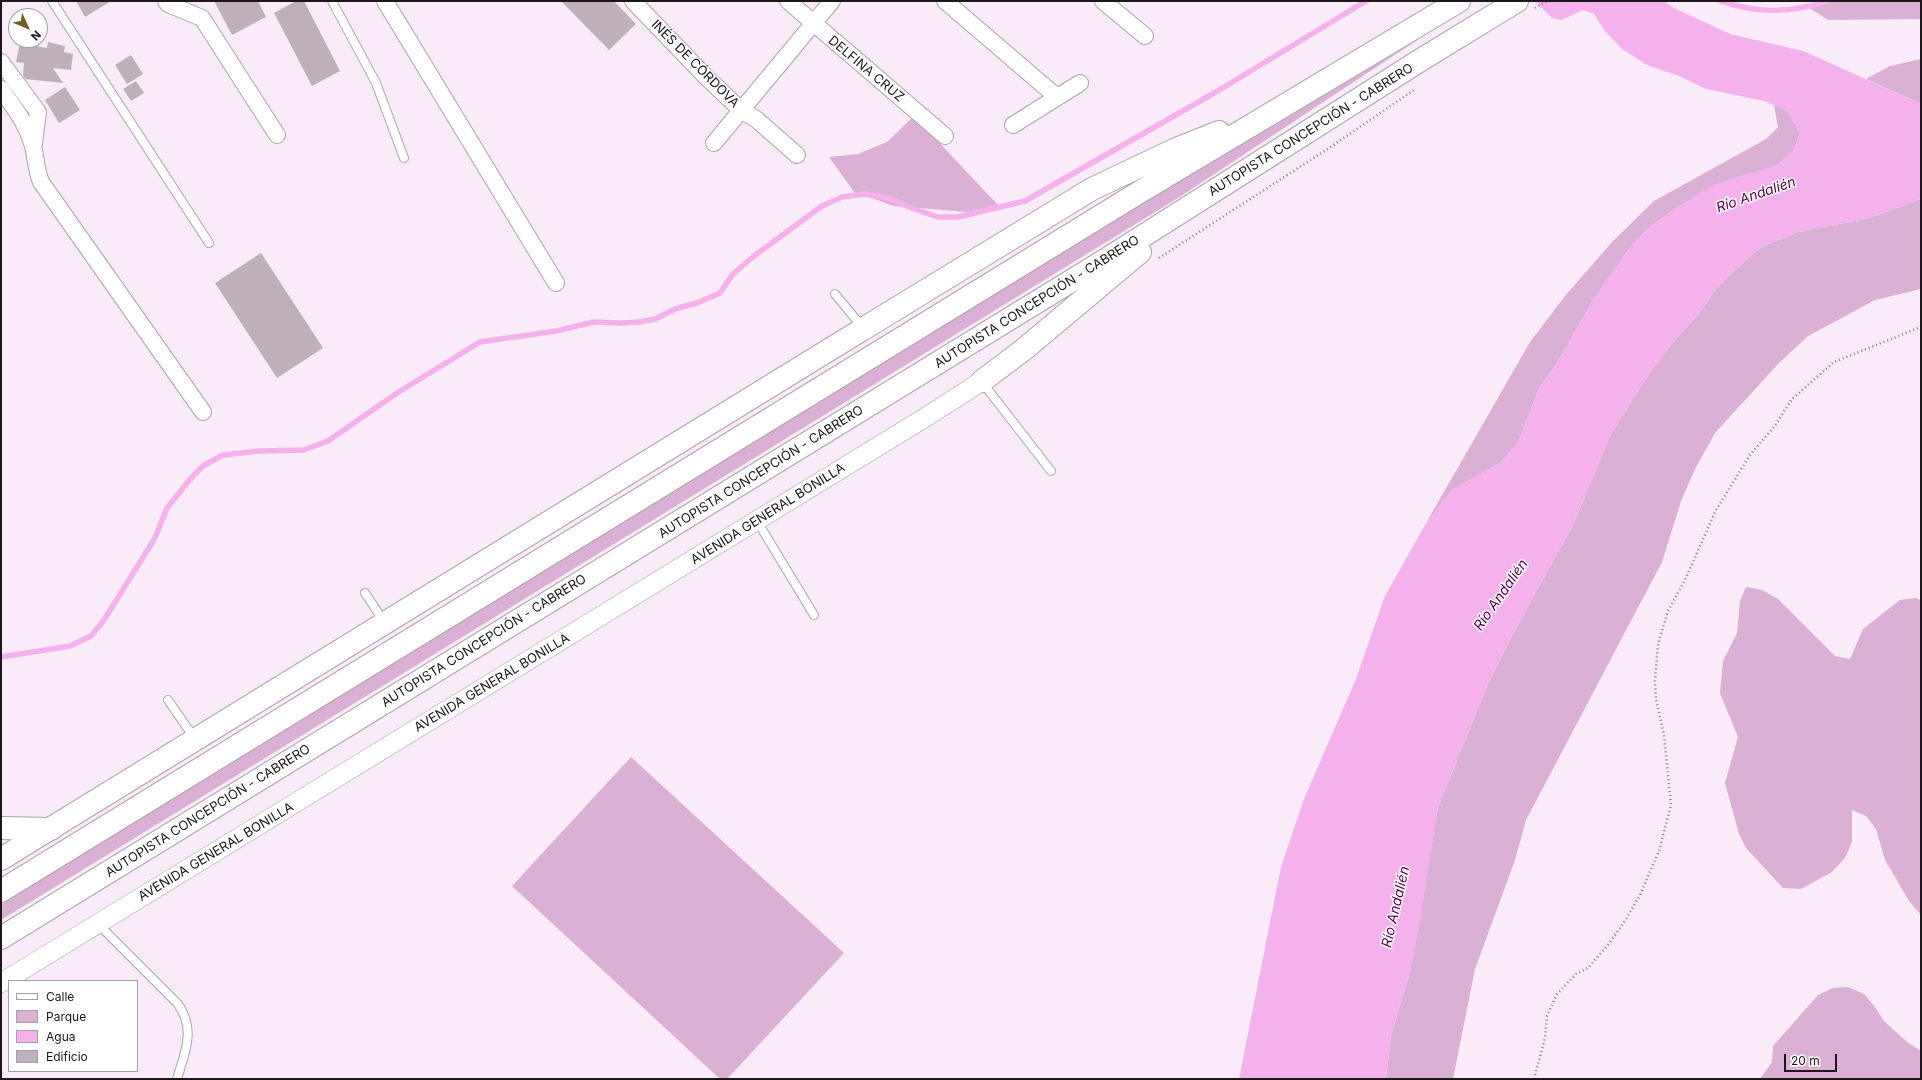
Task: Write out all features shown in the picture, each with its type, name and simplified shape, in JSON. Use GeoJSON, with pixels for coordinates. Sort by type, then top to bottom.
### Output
{"type":"FeatureCollection","features":[{"type":"Feature","properties":{"kind":"main road"},"geometry":{"type":"LineString","coordinates":[[1,890],[1136,194],[1459,1]]}},
{"type":"Feature","properties":{"kind":"main road","name":"AUTOPISTA CONCEPCIÓN - CABRERO"},"geometry":{"type":"LineString","coordinates":[[1,938],[1115,254],[1419,60],[1517,1]]}},
{"type":"Feature","properties":{"kind":"main road"},"geometry":{"type":"LineString","coordinates":[[1,859],[1092,189],[1310,89]]}},
{"type":"Feature","properties":{"kind":"main road"},"geometry":{"type":"LineString","coordinates":[[982,381],[1022,351],[1210,194]]}},
{"type":"Feature","properties":{"kind":"main road"},"geometry":{"type":"LineString","coordinates":[[1,828],[29,830],[52,829]]}},
{"type":"Feature","properties":{"kind":"street"},"geometry":{"type":"LineString","coordinates":[[166,1],[168,4],[202,18],[277,135]]}},
{"type":"Feature","properties":{"kind":"street"},"geometry":{"type":"LineString","coordinates":[[385,1],[556,283]]}},
{"type":"Feature","properties":{"kind":"street","name":"INÉS DE CÓRDOVA"},"geometry":{"type":"LineString","coordinates":[[633,1],[706,77],[742,111],[756,119],[797,155]]}},
{"type":"Feature","properties":{"kind":"street","name":"DELFINA CRUZ"},"geometry":{"type":"LineString","coordinates":[[788,1],[945,136]]}},
{"type":"Feature","properties":{"kind":"street"},"geometry":{"type":"LineString","coordinates":[[714,144],[832,1]]}},
{"type":"Feature","properties":{"kind":"street"},"geometry":{"type":"LineString","coordinates":[[945,1],[1057,97]]}},
{"type":"Feature","properties":{"kind":"street"},"geometry":{"type":"LineString","coordinates":[[1113,4],[1145,36]]}},
{"type":"Feature","properties":{"kind":"street"},"geometry":{"type":"LineString","coordinates":[[1,62],[38,112],[33,147]]}},
{"type":"Feature","properties":{"kind":"street"},"geometry":{"type":"LineString","coordinates":[[1013,125],[1080,83]]}},
{"type":"Feature","properties":{"kind":"street"},"geometry":{"type":"LineString","coordinates":[[1,89],[25,122],[33,147],[36,168],[41,182],[202,412]]}},
{"type":"Feature","properties":{"kind":"street","name":"AVENIDA GENERAL BONILLA"},"geometry":{"type":"LineString","coordinates":[[1,983],[982,381]]}},
{"type":"Feature","properties":{"kind":"lane"},"geometry":{"type":"LineString","coordinates":[[52,1],[209,244]]}},
{"type":"Feature","properties":{"kind":"lane"},"geometry":{"type":"LineString","coordinates":[[332,1],[376,83],[404,158]]}},
{"type":"Feature","properties":{"kind":"lane"},"geometry":{"type":"LineString","coordinates":[[835,294],[863,329]]}},
{"type":"Feature","properties":{"kind":"lane"},"geometry":{"type":"LineString","coordinates":[[982,381],[1051,471]]}},
{"type":"Feature","properties":{"kind":"lane"},"geometry":{"type":"LineString","coordinates":[[756,521],[814,615]]}},
{"type":"Feature","properties":{"kind":"lane"},"geometry":{"type":"LineString","coordinates":[[365,593],[386,623]]}},
{"type":"Feature","properties":{"kind":"lane"},"geometry":{"type":"LineString","coordinates":[[168,700],[196,740]]}},
{"type":"Feature","properties":{"kind":"lane"},"geometry":{"type":"LineString","coordinates":[[98,924],[178,1004],[184,1013],[189,1032],[177,1079]]}},
{"type":"Feature","properties":{"kind":"path"},"geometry":{"type":"LineString","coordinates":[[1154,261],[1326,150],[1417,88]]}},
{"type":"Feature","properties":{"kind":"path"},"geometry":{"type":"LineString","coordinates":[[1534,1079],[1545,1038],[1547,1016],[1557,994],[1576,974],[1588,968],[1616,933],[1640,895],[1659,851],[1671,805],[1664,735],[1659,717],[1655,687],[1658,644],[1668,611],[1685,580],[1716,510],[1750,455],[1774,426],[1792,399],[1834,362],[1921,327]]}},
{"type":"Feature","properties":{"kind":"green space"},"geometry":{"type":"Polygon","coordinates":[[[1828,1],[1921,1],[1921,19],[1828,20],[1808,7],[1828,1]]]}},
{"type":"Feature","properties":{"kind":"green space"},"geometry":{"type":"Polygon","coordinates":[[[1425,35],[1178,198],[1,920],[1,904],[1171,186],[1425,35]]]}},
{"type":"Feature","properties":{"kind":"green space"},"geometry":{"type":"Polygon","coordinates":[[[1921,59],[1921,104],[1866,79],[1890,66],[1921,59]]]}},
{"type":"Feature","properties":{"kind":"green space"},"geometry":{"type":"Polygon","coordinates":[[[1774,105],[1786,110],[1800,132],[1794,150],[1778,165],[1679,206],[1647,229],[1626,253],[1595,297],[1554,368],[1539,388],[1519,441],[1501,462],[1451,491],[1425,525],[1530,342],[1565,296],[1612,242],[1654,201],[1766,139],[1778,127],[1774,105]]]}},
{"type":"Feature","properties":{"kind":"green space"},"geometry":{"type":"Polygon","coordinates":[[[914,116],[998,205],[967,212],[894,206],[854,192],[829,157],[858,154],[887,142],[914,116]]]}},
{"type":"Feature","properties":{"kind":"green space"},"geometry":{"type":"Polygon","coordinates":[[[1921,199],[1921,289],[1875,300],[1808,336],[1778,364],[1715,433],[1695,469],[1681,501],[1662,562],[1526,820],[1515,860],[1475,969],[1453,1079],[1386,1079],[1391,1035],[1409,976],[1438,807],[1487,686],[1515,630],[1573,525],[1610,436],[1639,389],[1667,349],[1696,317],[1719,285],[1761,247],[1798,232],[1870,218],[1921,199]]]}},
{"type":"Feature","properties":{"kind":"green space"},"geometry":{"type":"Polygon","coordinates":[[[1746,587],[1762,590],[1778,599],[1835,656],[1850,659],[1863,629],[1900,600],[1916,598],[1921,601],[1921,915],[1909,901],[1885,860],[1876,829],[1866,816],[1852,810],[1852,842],[1845,858],[1832,872],[1801,889],[1783,888],[1746,848],[1739,834],[1725,783],[1738,737],[1720,693],[1723,661],[1737,633],[1740,601],[1746,587]]]}},
{"type":"Feature","properties":{"kind":"green space"},"geometry":{"type":"Polygon","coordinates":[[[631,757],[844,953],[727,1079],[720,1079],[512,886],[631,757]]]}},
{"type":"Feature","properties":{"kind":"green space"},"geometry":{"type":"Polygon","coordinates":[[[1848,987],[1864,994],[1884,1021],[1907,1042],[1921,1051],[1921,1079],[1760,1079],[1772,1062],[1773,1046],[1818,995],[1833,988],[1848,987]]]}},
{"type":"Feature","properties":{"kind":"water","name":"Río Andalién"},"geometry":{"type":"Polygon","coordinates":[[[1535,1],[1664,1],[1674,8],[1730,34],[1803,51],[1921,104],[1921,199],[1870,218],[1798,232],[1761,247],[1719,285],[1696,317],[1667,349],[1639,389],[1610,436],[1573,525],[1515,630],[1487,686],[1438,807],[1419,928],[1409,976],[1391,1035],[1386,1079],[1239,1079],[1281,867],[1304,799],[1356,679],[1385,596],[1425,525],[1451,491],[1501,462],[1519,441],[1539,388],[1554,368],[1595,297],[1626,253],[1647,229],[1679,206],[1715,184],[1778,165],[1794,150],[1800,132],[1786,110],[1764,101],[1706,89],[1679,76],[1647,65],[1622,49],[1605,31],[1594,14],[1583,10],[1561,20],[1552,18],[1535,1]]]}},
{"type":"Feature","properties":{"kind":"building"},"geometry":{"type":"Polygon","coordinates":[[[76,1],[111,1],[85,17],[76,1]]]}},
{"type":"Feature","properties":{"kind":"building"},"geometry":{"type":"Polygon","coordinates":[[[214,1],[258,1],[266,17],[232,35],[214,1]]]}},
{"type":"Feature","properties":{"kind":"building"},"geometry":{"type":"Polygon","coordinates":[[[296,1],[304,1],[340,71],[312,86],[274,13],[296,1]]]}},
{"type":"Feature","properties":{"kind":"building"},"geometry":{"type":"Polygon","coordinates":[[[561,1],[614,1],[636,24],[609,50],[561,1]]]}},
{"type":"Feature","properties":{"kind":"building"},"geometry":{"type":"Polygon","coordinates":[[[48,42],[65,46],[64,52],[73,54],[71,70],[53,68],[63,83],[25,79],[23,75],[24,63],[16,62],[19,48],[48,48],[48,42]]]}},
{"type":"Feature","properties":{"kind":"building"},"geometry":{"type":"Polygon","coordinates":[[[131,55],[143,74],[127,84],[115,65],[131,55]]]}},
{"type":"Feature","properties":{"kind":"building"},"geometry":{"type":"Polygon","coordinates":[[[136,81],[144,93],[131,101],[123,89],[136,81]]]}},
{"type":"Feature","properties":{"kind":"building"},"geometry":{"type":"Polygon","coordinates":[[[65,87],[80,110],[59,123],[45,100],[65,87]]]}},
{"type":"Feature","properties":{"kind":"building"},"geometry":{"type":"Polygon","coordinates":[[[261,253],[323,348],[277,378],[215,283],[261,253]]]}},
{"type":"Feature","properties":{"kind":"waterway"},"geometry":{"type":"LineString","coordinates":[[1,657],[70,646],[91,636],[104,620],[155,538],[167,508],[191,478],[203,466],[223,455],[259,451],[304,450],[328,441],[397,393],[480,342],[556,331],[594,322],[639,322],[655,319],[675,309],[697,303],[720,293],[733,274],[754,256],[822,206],[842,197],[864,194],[889,198],[914,209],[938,217],[958,217],[1025,201],[1216,92],[1366,1]]}},
{"type":"Feature","properties":{"kind":"waterway"},"geometry":{"type":"LineString","coordinates":[[1720,1],[1761,10],[1787,10],[1828,1]]}}]}
